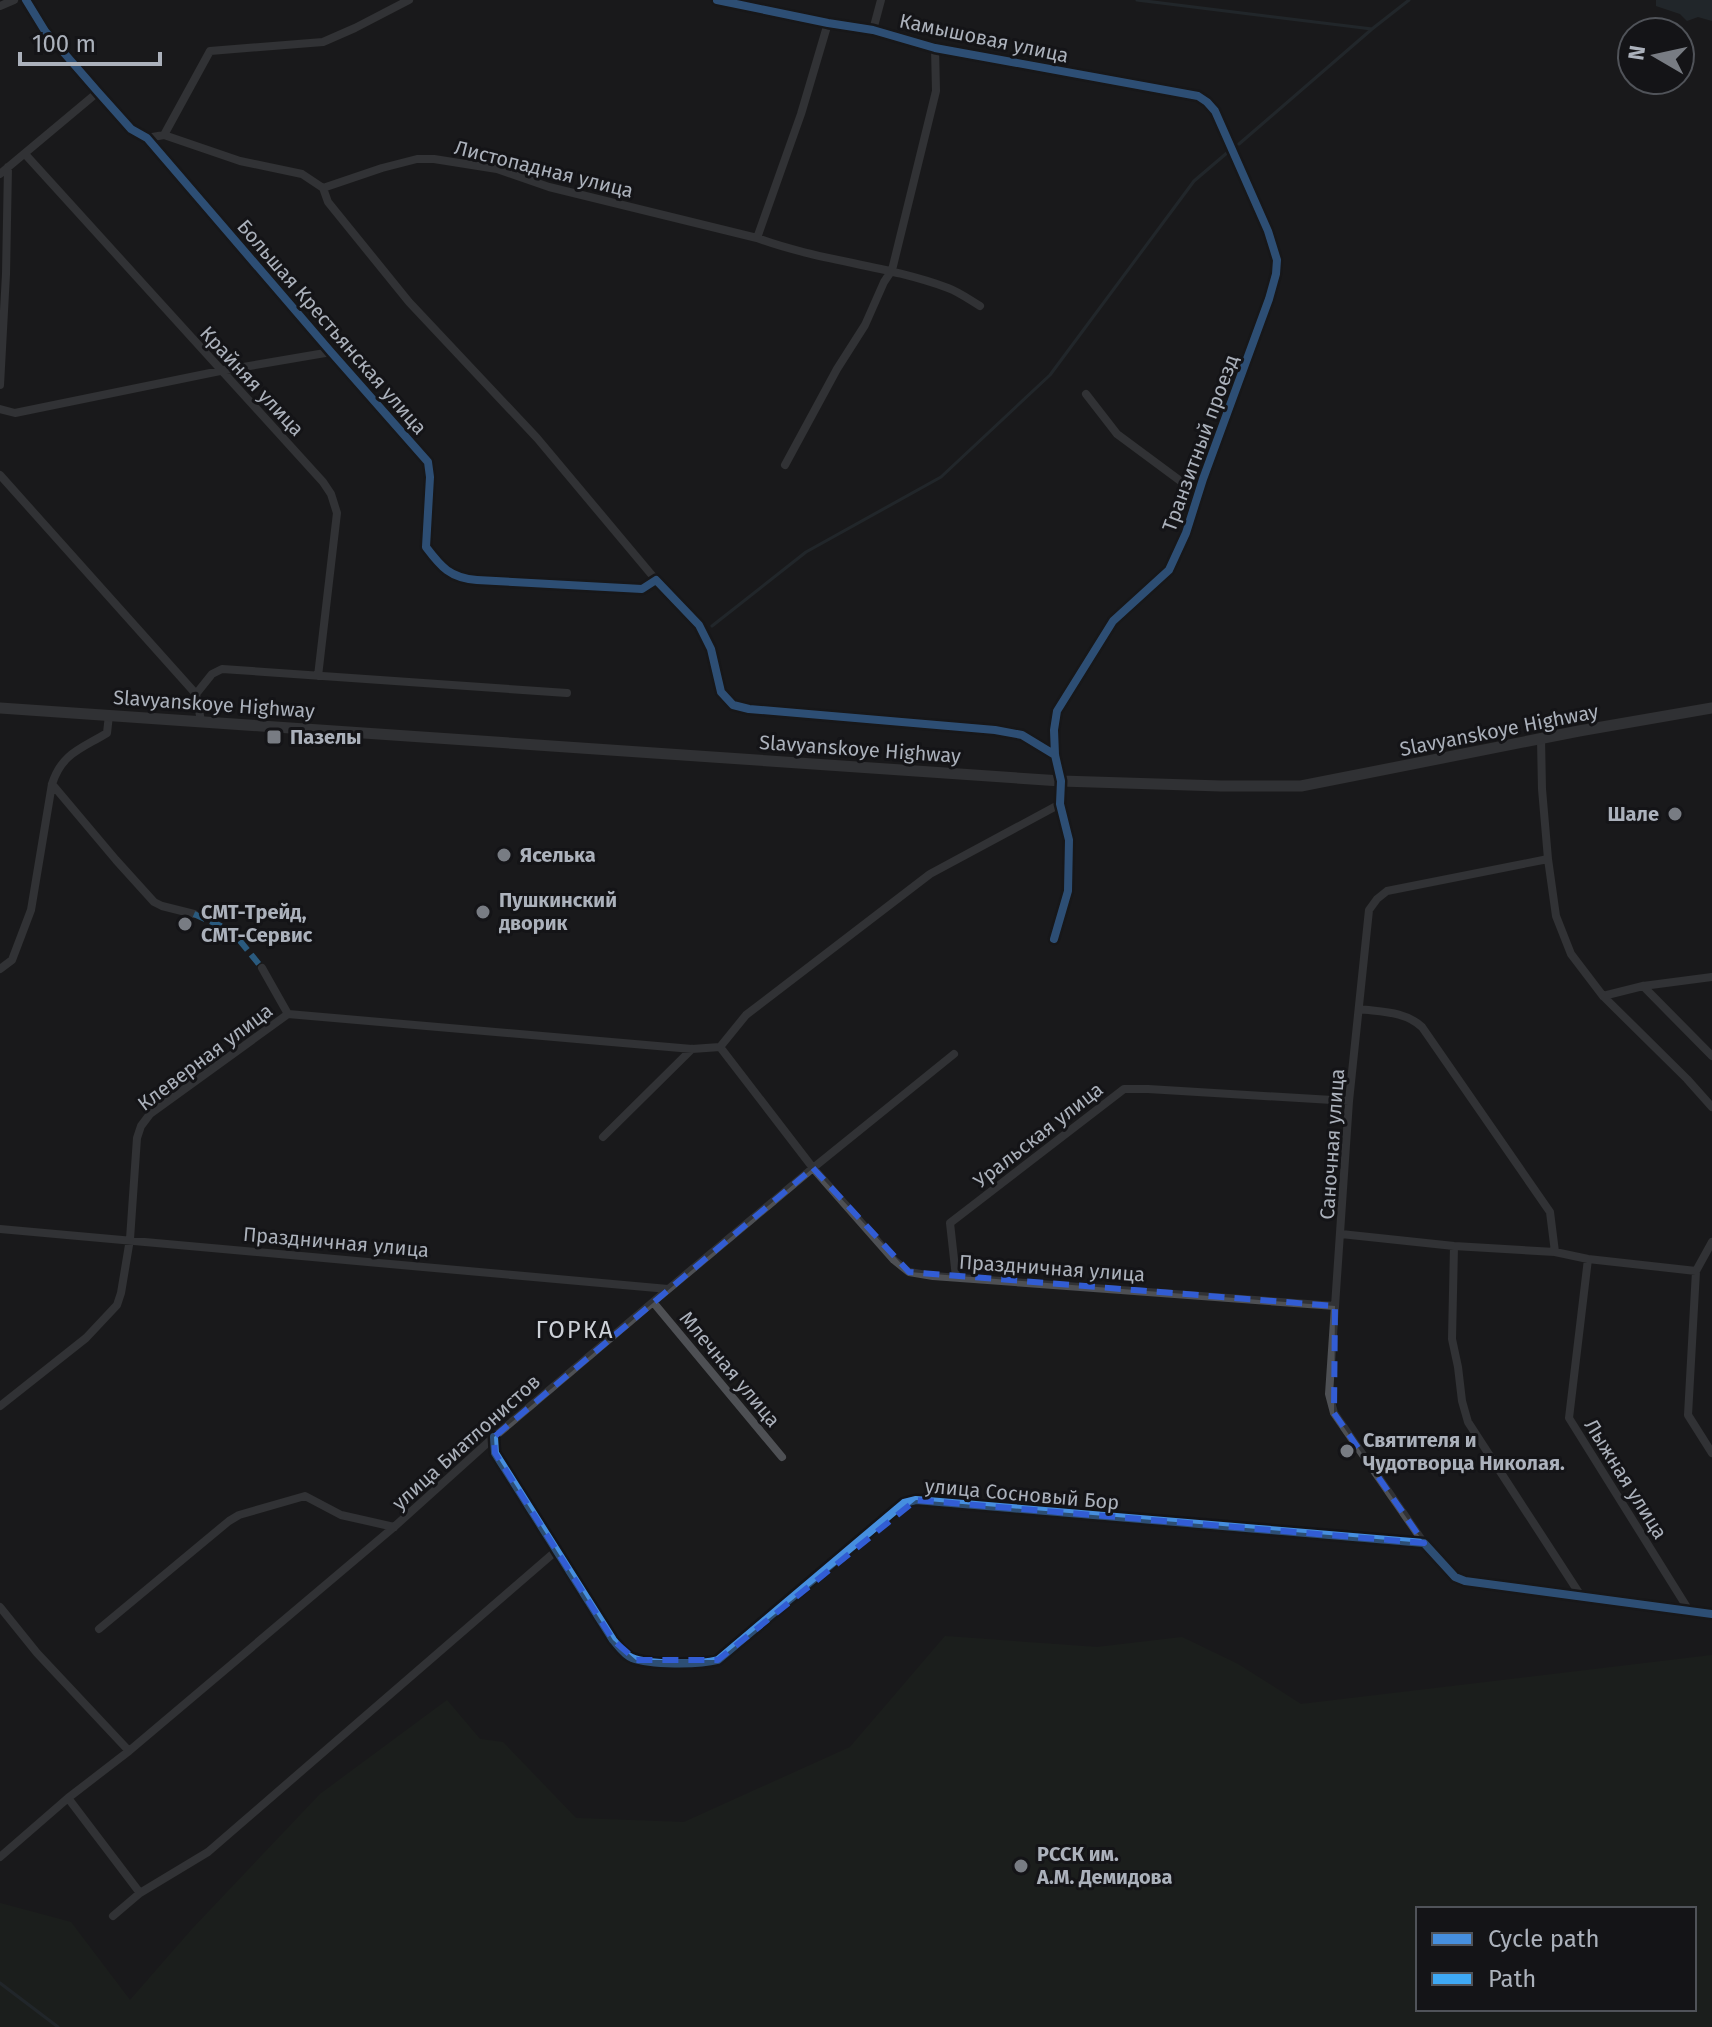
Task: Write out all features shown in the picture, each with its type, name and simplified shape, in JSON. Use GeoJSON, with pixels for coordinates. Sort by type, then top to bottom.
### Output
{"type":"FeatureCollection","features":[{"type":"Feature","properties":{"kind":"main road","name":"Slavyanskoye Highway"},"geometry":{"type":"LineString","coordinates":[[0,708],[1061,781],[1221,786],[1301,786],[1712,708]]}},
{"type":"Feature","properties":{"kind":"street"},"geometry":{"type":"LineString","coordinates":[[0,6],[14,0]]}},
{"type":"Feature","properties":{"kind":"street","name":"Большая Крестьянская улица"},"geometry":{"type":"LineString","coordinates":[[26,0],[45,31],[98,92],[131,129],[147,138],[428,462],[426,547],[442,568],[462,579],[585,586],[642,589],[656,580]]}},
{"type":"Feature","properties":{"kind":"street"},"geometry":{"type":"LineString","coordinates":[[164,135],[210,51],[323,42],[409,0]]}},
{"type":"Feature","properties":{"kind":"street","name":"Камышовая улица"},"geometry":{"type":"LineString","coordinates":[[717,0],[873,30],[935,48],[1198,96]]}},
{"type":"Feature","properties":{"kind":"street"},"geometry":{"type":"LineString","coordinates":[[873,30],[881,0]]}},
{"type":"Feature","properties":{"kind":"street"},"geometry":{"type":"LineString","coordinates":[[757,238],[801,114],[828,23]]}},
{"type":"Feature","properties":{"kind":"street"},"geometry":{"type":"LineString","coordinates":[[785,465],[837,369],[865,325],[892,270],[936,91],[935,48]]}},
{"type":"Feature","properties":{"kind":"street"},"geometry":{"type":"LineString","coordinates":[[0,174],[98,92]]}},
{"type":"Feature","properties":{"kind":"street","name":"Транзитный проезд"},"geometry":{"type":"LineString","coordinates":[[1054,939],[1068,891],[1069,840],[1060,804],[1061,781],[1055,755],[1057,711],[1113,621],[1169,570],[1186,533],[1276,274],[1277,260],[1268,231],[1220,121],[1211,106],[1198,96]]}},
{"type":"Feature","properties":{"kind":"street"},"geometry":{"type":"LineString","coordinates":[[147,138],[164,135],[240,161],[302,174],[323,188],[328,202],[409,302],[537,438],[656,580],[699,625],[711,649],[721,692],[733,705],[749,709],[995,730],[1022,735],[1055,755]]}},
{"type":"Feature","properties":{"kind":"street","name":"Крайняя улица"},"geometry":{"type":"LineString","coordinates":[[25,154],[323,482],[335,503],[337,513],[318,676]]}},
{"type":"Feature","properties":{"kind":"street","name":"Листопадная улица"},"geometry":{"type":"LineString","coordinates":[[323,188],[417,159],[497,169],[549,187],[757,238],[784,248],[892,270],[951,289],[980,306]]}},
{"type":"Feature","properties":{"kind":"street"},"geometry":{"type":"LineString","coordinates":[[0,385],[8,167]]}},
{"type":"Feature","properties":{"kind":"street"},"geometry":{"type":"LineString","coordinates":[[0,409],[15,413],[331,352]]}},
{"type":"Feature","properties":{"kind":"street"},"geometry":{"type":"LineString","coordinates":[[1086,394],[1117,434],[1198,494]]}},
{"type":"Feature","properties":{"kind":"street"},"geometry":{"type":"LineString","coordinates":[[0,475],[196,694],[201,721]]}},
{"type":"Feature","properties":{"kind":"street"},"geometry":{"type":"LineString","coordinates":[[196,694],[212,674],[222,669],[567,693]]}},
{"type":"Feature","properties":{"kind":"street"},"geometry":{"type":"LineString","coordinates":[[0,969],[12,960],[31,910],[57,768],[66,757],[107,733],[109,715]]}},
{"type":"Feature","properties":{"kind":"street"},"geometry":{"type":"LineString","coordinates":[[1541,739],[1548,859],[1556,916],[1571,954],[1603,996],[1712,1107]]}},
{"type":"Feature","properties":{"kind":"street"},"geometry":{"type":"LineString","coordinates":[[52,784],[154,902],[194,914]]}},
{"type":"Feature","properties":{"kind":"street"},"geometry":{"type":"LineString","coordinates":[[720,1047],[746,1015],[930,874],[1060,804]]}},
{"type":"Feature","properties":{"kind":"street","name":"Саночная улица"},"geometry":{"type":"LineString","coordinates":[[1424,1543],[1334,1413],[1329,1394],[1349,1101],[1369,910],[1387,891],[1548,859]]}},
{"type":"Feature","properties":{"kind":"street","name":"Клеверная улица"},"geometry":{"type":"LineString","coordinates":[[262,968],[288,1014]]}},
{"type":"Feature","properties":{"kind":"street"},"geometry":{"type":"LineString","coordinates":[[1603,996],[1643,986],[1712,977]]}},
{"type":"Feature","properties":{"kind":"street"},"geometry":{"type":"LineString","coordinates":[[1643,986],[1712,1056]]}},
{"type":"Feature","properties":{"kind":"street"},"geometry":{"type":"LineString","coordinates":[[1360,1009],[1406,1015],[1422,1027],[1550,1212],[1555,1252]]}},
{"type":"Feature","properties":{"kind":"street","name":"Клеверная улица"},"geometry":{"type":"LineString","coordinates":[[0,1406],[86,1338],[117,1305],[130,1239],[137,1138],[141,1126],[150,1114],[288,1014],[692,1049],[720,1047]]}},
{"type":"Feature","properties":{"kind":"street","name":"Праздничная улица"},"geometry":{"type":"LineString","coordinates":[[720,1047],[813,1168],[894,1260],[909,1272],[1335,1306]]}},
{"type":"Feature","properties":{"kind":"street"},"geometry":{"type":"LineString","coordinates":[[603,1137],[692,1049]]}},
{"type":"Feature","properties":{"kind":"street","name":"улица Биатлонистов"},"geometry":{"type":"LineString","coordinates":[[0,1857],[394,1527],[668,1289],[954,1054]]}},
{"type":"Feature","properties":{"kind":"street","name":"Уральская улица"},"geometry":{"type":"LineString","coordinates":[[956,1277],[950,1223],[1124,1089],[1349,1101]]}},
{"type":"Feature","properties":{"kind":"street","name":"Праздничная улица"},"geometry":{"type":"LineString","coordinates":[[0,1229],[668,1289]]}},
{"type":"Feature","properties":{"kind":"street"},"geometry":{"type":"LineString","coordinates":[[1341,1234],[1454,1246],[1555,1252],[1588,1259],[1696,1271]]}},
{"type":"Feature","properties":{"kind":"street"},"geometry":{"type":"LineString","coordinates":[[1712,1242],[1696,1271],[1688,1415],[1712,1453]]}},
{"type":"Feature","properties":{"kind":"street"},"geometry":{"type":"LineString","coordinates":[[1454,1246],[1452,1339],[1468,1422],[1581,1596]]}},
{"type":"Feature","properties":{"kind":"street","name":"Лыжная улица"},"geometry":{"type":"LineString","coordinates":[[1588,1259],[1569,1418],[1690,1612]]}},
{"type":"Feature","properties":{"kind":"street","name":"Млечная улица"},"geometry":{"type":"LineString","coordinates":[[653,1302],[782,1457]]}},
{"type":"Feature","properties":{"kind":"street","name":"улица Сосновый Бор"},"geometry":{"type":"LineString","coordinates":[[494,1437],[495,1453],[556,1551],[613,1640],[636,1660],[689,1664],[718,1660],[904,1503],[916,1500],[1424,1543]]}},
{"type":"Feature","properties":{"kind":"street"},"geometry":{"type":"LineString","coordinates":[[99,1629],[239,1515],[305,1496],[341,1515],[394,1527]]}},
{"type":"Feature","properties":{"kind":"street"},"geometry":{"type":"LineString","coordinates":[[1424,1543],[1455,1577],[1465,1581],[1712,1614]]}},
{"type":"Feature","properties":{"kind":"street"},"geometry":{"type":"LineString","coordinates":[[113,1916],[140,1893],[208,1852],[556,1551]]}},
{"type":"Feature","properties":{"kind":"street"},"geometry":{"type":"LineString","coordinates":[[0,1607],[37,1653],[129,1751]]}},
{"type":"Feature","properties":{"kind":"street"},"geometry":{"type":"LineString","coordinates":[[68,1798],[140,1893]]}},
{"type":"Feature","properties":{"kind":"highlighted area"},"geometry":{"type":"Polygon","coordinates":[[[813,1168],[909,1272],[1335,1306],[1334,1413],[1424,1543],[916,1500],[718,1660],[636,1660],[613,1640],[495,1453],[494,1437],[813,1168]]]}},
{"type":"Feature","properties":{"kind":"shaded area"},"geometry":{"type":"Polygon","coordinates":[[[1656,0],[1712,0],[1712,21],[1682,16],[1656,6],[1656,0]]]}},
{"type":"Feature","properties":{"kind":"shaded area","name":"РССК им. А.М. Демидова"},"geometry":{"type":"Polygon","coordinates":[[[945,1636],[1097,1647],[1182,1637],[1238,1664],[1301,1704],[1712,1655],[1712,2027],[0,2027],[0,1903],[71,1922],[130,2000],[192,1929],[320,1794],[447,1700],[480,1739],[503,1742],[576,1818],[684,1822],[850,1747],[945,1636]]]}},
{"type":"Feature","properties":{"kind":"waterway"},"geometry":{"type":"LineString","coordinates":[[1137,0],[1372,29]]}},
{"type":"Feature","properties":{"kind":"waterway"},"geometry":{"type":"LineString","coordinates":[[1239,144],[1409,0]]}},
{"type":"Feature","properties":{"kind":"waterway"},"geometry":{"type":"LineString","coordinates":[[712,626],[806,552],[941,477],[1050,375],[1194,181],[1228,152]]}},
{"type":"Feature","properties":{"kind":"waterway"},"geometry":{"type":"LineString","coordinates":[[0,1983],[58,2027]]}},
{"type":"Feature","properties":{"kind":"marked path"},"geometry":{"type":"LineString","coordinates":[[194,914],[232,931],[262,968]]}},
{"type":"Feature","properties":{"kind":"cycle path"},"geometry":{"type":"LineString","coordinates":[[26,0],[45,31],[98,92],[131,129],[147,138],[428,462],[426,547],[447,570],[460,577],[477,580],[642,589],[656,580],[699,625],[711,649],[721,692],[733,705],[749,709],[995,730],[1022,735],[1055,755]]}},
{"type":"Feature","properties":{"kind":"cycle path"},"geometry":{"type":"LineString","coordinates":[[717,0],[873,30],[935,48],[1198,96],[1215,111],[1268,231],[1277,260],[1276,274],[1186,533],[1169,570],[1113,621],[1057,711],[1055,755],[1061,781],[1060,804],[1069,840],[1068,891],[1054,939]]}},
{"type":"Feature","properties":{"kind":"cycle path"},"geometry":{"type":"LineString","coordinates":[[494,1437],[495,1453],[613,1640],[629,1657],[650,1662],[718,1660],[904,1503],[916,1500],[1424,1543],[1455,1577],[1465,1581],[1712,1614]]}},
{"type":"Feature","properties":{"kind":"place","name":"Пазелы"},"geometry":{"type":"Point","coordinates":[274,737]}},
{"type":"Feature","properties":{"kind":"place","name":"Шале"},"geometry":{"type":"Point","coordinates":[1675,814]}},
{"type":"Feature","properties":{"kind":"place","name":"Яселька"},"geometry":{"type":"Point","coordinates":[504,855]}},
{"type":"Feature","properties":{"kind":"place","name":"Пушкинский дворик"},"geometry":{"type":"Point","coordinates":[483,912]}},
{"type":"Feature","properties":{"kind":"place","name":"СМТ-Трейд, СМТ-Сервис"},"geometry":{"type":"Point","coordinates":[185,924]}},
{"type":"Feature","properties":{"kind":"place","name":"Святителя и Чудотворца Николая."},"geometry":{"type":"Point","coordinates":[1347,1451]}},
{"type":"Feature","properties":{"kind":"place","name":"РССК им. А.М. Демидова"},"geometry":{"type":"Point","coordinates":[1021,1866]}},
{"type":"Feature","properties":{"kind":"district","name":"ГОРКА"},"geometry":{"type":"Point","coordinates":[575,1330]}}]}
